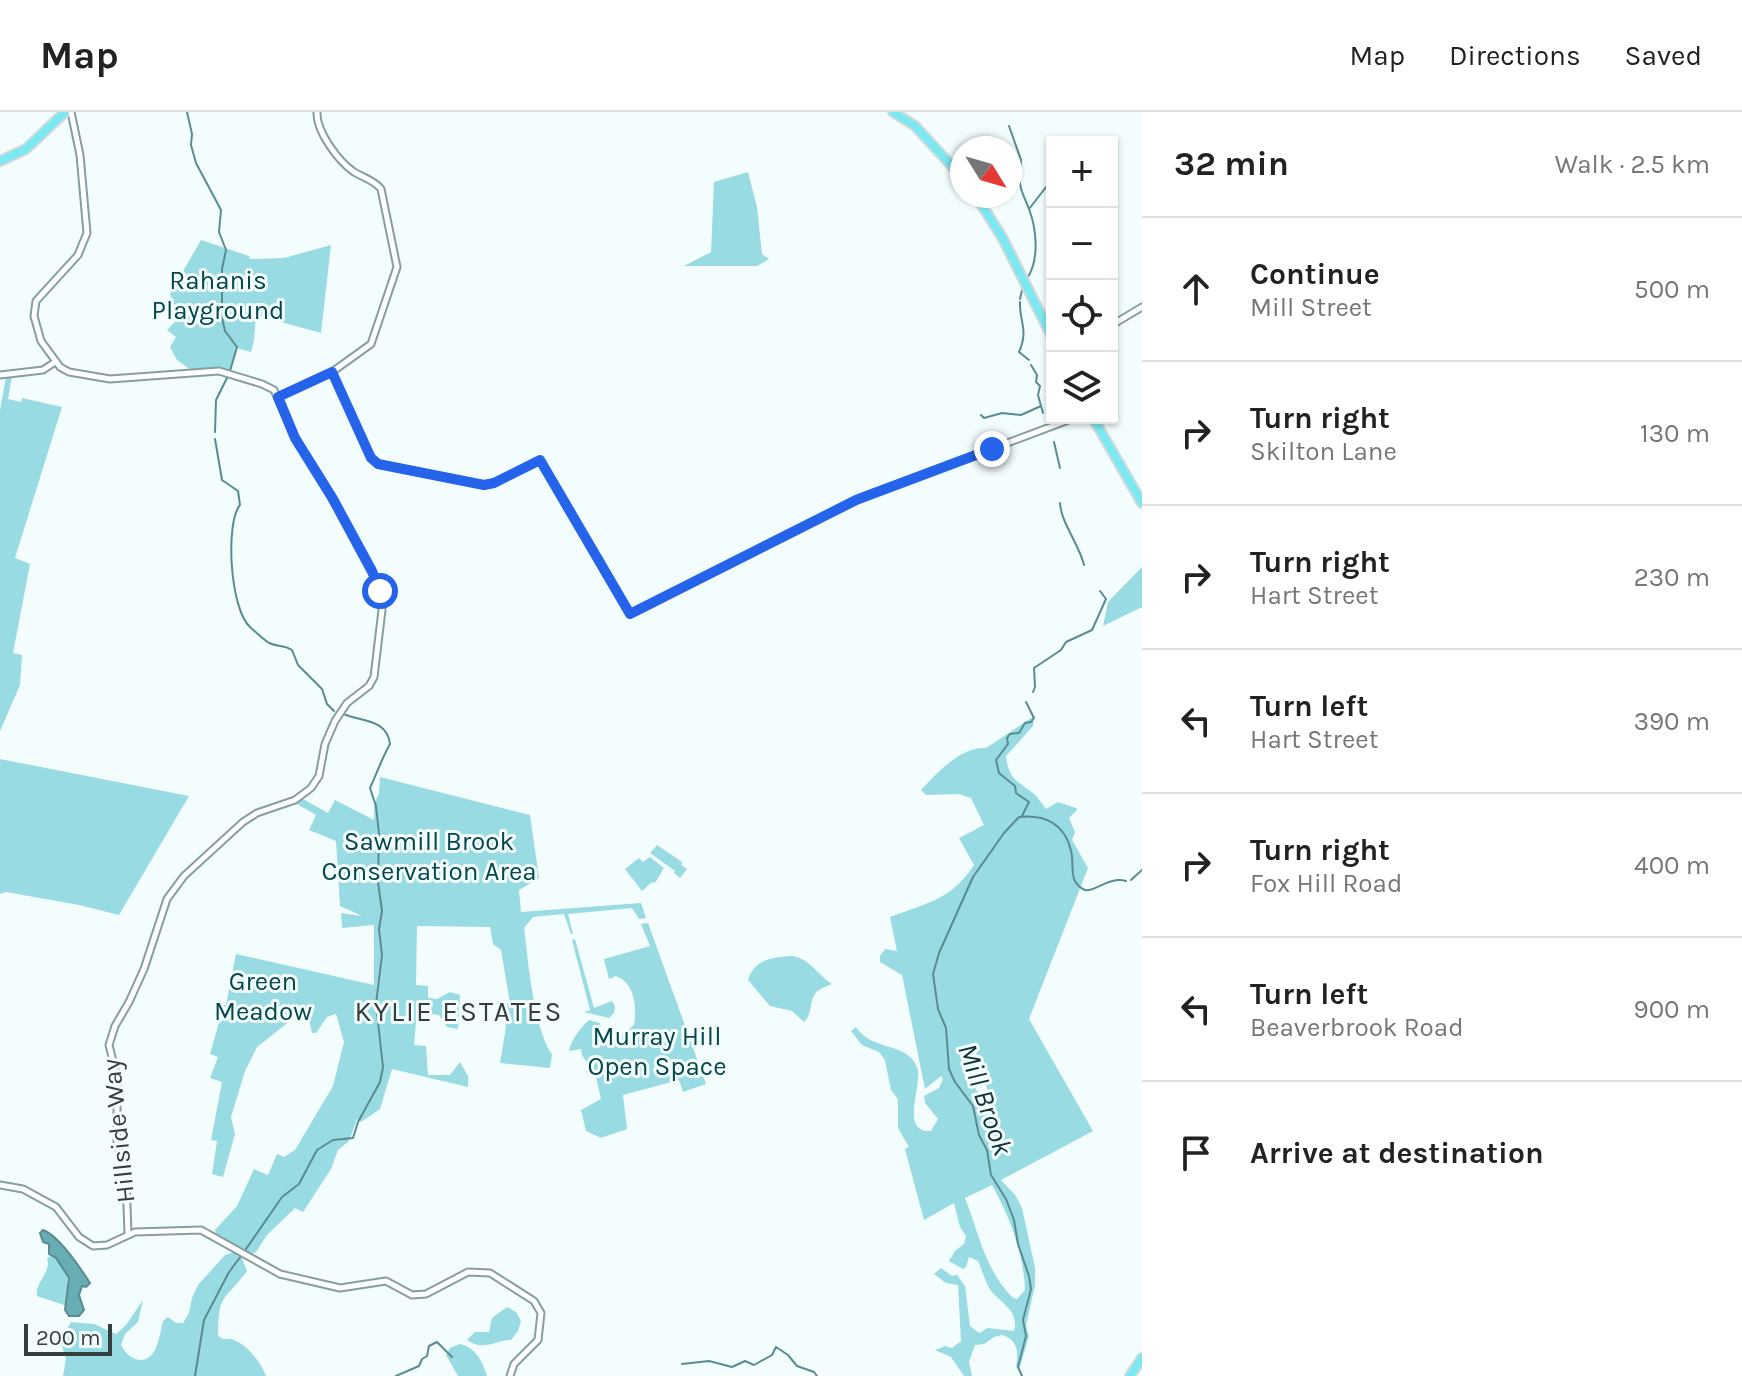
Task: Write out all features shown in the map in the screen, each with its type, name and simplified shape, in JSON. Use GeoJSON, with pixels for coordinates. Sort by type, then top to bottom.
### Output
{"type":"FeatureCollection","features":[{"type":"Feature","properties":{"kind":"main road"},"geometry":{"type":"LineString","coordinates":[[0,161],[26,149],[68,112]]}},
{"type":"Feature","properties":{"kind":"main road"},"geometry":{"type":"LineString","coordinates":[[893,112],[915,126],[950,164]]}},
{"type":"Feature","properties":{"kind":"main road"},"geometry":{"type":"LineString","coordinates":[[983,208],[1007,246],[1046,325]]}},
{"type":"Feature","properties":{"kind":"main road"},"geometry":{"type":"LineString","coordinates":[[1096,424],[1142,503]]}},
{"type":"Feature","properties":{"kind":"main road"},"geometry":{"type":"LineString","coordinates":[[1130,1376],[1142,1358]]}},
{"type":"Feature","properties":{"kind":"street"},"geometry":{"type":"LineString","coordinates":[[68,112],[80,155],[87,235],[78,255],[40,294],[33,311],[40,339],[55,362],[65,371],[105,379],[222,372],[267,386],[278,397],[332,372],[371,344],[397,262],[381,188],[345,164],[319,127],[317,112]]}},
{"type":"Feature","properties":{"kind":"street"},"geometry":{"type":"LineString","coordinates":[[1118,321],[1142,307]]}},
{"type":"Feature","properties":{"kind":"street"},"geometry":{"type":"LineString","coordinates":[[0,375],[44,370],[55,362]]}},
{"type":"Feature","properties":{"kind":"street"},"geometry":{"type":"LineString","coordinates":[[332,372],[371,458],[378,464],[484,485],[540,460],[630,614],[863,497],[1058,424]]}},
{"type":"Feature","properties":{"kind":"street","name":"Hillside Way"},"geometry":{"type":"LineString","coordinates":[[128,1234],[126,1177],[117,1143],[117,1077],[109,1047],[114,1029],[144,969],[168,895],[184,876],[247,819],[295,800],[313,785],[320,774],[324,748],[335,721],[347,703],[371,685],[377,671],[377,638],[382,610],[377,582],[333,499],[295,438],[278,397]]}},
{"type":"Feature","properties":{"kind":"street"},"geometry":{"type":"LineString","coordinates":[[0,1185],[23,1189],[56,1207],[79,1237],[90,1245],[106,1245],[128,1234],[204,1231],[270,1270],[333,1287],[384,1281],[405,1293],[421,1295],[469,1271],[490,1273],[534,1301],[541,1313],[538,1340],[514,1364],[510,1376]]}},
{"type":"Feature","properties":{"kind":"green space"},"geometry":{"type":"Polygon","coordinates":[[[748,172],[757,207],[762,254],[769,259],[757,266],[684,266],[711,252],[714,182],[748,172]]]}},
{"type":"Feature","properties":{"kind":"green space","name":"Rahanis Playground"},"geometry":{"type":"Polygon","coordinates":[[[201,240],[249,256],[250,259],[284,258],[331,245],[321,333],[256,315],[251,352],[236,348],[230,371],[191,370],[177,360],[170,347],[176,337],[167,330],[175,322],[177,311],[170,294],[201,240]]]}},
{"type":"Feature","properties":{"kind":"green space"},"geometry":{"type":"Polygon","coordinates":[[[12,376],[8,399],[21,402],[22,398],[62,407],[15,558],[30,564],[13,653],[22,655],[20,685],[0,731],[0,410],[6,377],[12,376]]]}},
{"type":"Feature","properties":{"kind":"green space"},"geometry":{"type":"Polygon","coordinates":[[[1142,567],[1142,607],[1103,626],[1108,602],[1142,567]]]}},
{"type":"Feature","properties":{"kind":"green space"},"geometry":{"type":"Polygon","coordinates":[[[1034,716],[1033,726],[1006,756],[1009,771],[1046,809],[1058,802],[1077,810],[1069,818],[1075,832],[1072,840],[1088,868],[1029,1019],[1093,1131],[1001,1180],[1022,1208],[1035,1268],[1035,1285],[1026,1326],[1029,1336],[1019,1370],[1016,1366],[1016,1347],[1002,1335],[975,1345],[969,1362],[972,1376],[964,1376],[951,1357],[935,1350],[945,1346],[952,1348],[961,1341],[958,1285],[946,1283],[934,1274],[941,1268],[952,1276],[957,1275],[965,1286],[970,1326],[979,1333],[988,1328],[1014,1331],[1014,1319],[990,1289],[978,1261],[969,1257],[963,1269],[949,1261],[964,1244],[966,1236],[960,1227],[954,1203],[924,1220],[905,1149],[909,1147],[898,1128],[898,1099],[891,1090],[885,1060],[879,1052],[862,1045],[851,1031],[856,1027],[871,1040],[905,1053],[912,1059],[918,1074],[914,1106],[916,1124],[921,1129],[931,1131],[938,1119],[925,1103],[924,1096],[939,1088],[943,1079],[941,1076],[925,1089],[902,975],[880,962],[880,956],[885,949],[897,951],[890,917],[947,893],[974,865],[959,838],[984,825],[971,798],[959,794],[926,795],[921,790],[958,756],[986,748],[1034,716]],[[975,1049],[962,1059],[976,1069],[972,1083],[977,1091],[989,1096],[989,1095],[975,1049]],[[992,1185],[965,1198],[995,1275],[1017,1299],[1025,1290],[1019,1249],[992,1185]]]}},
{"type":"Feature","properties":{"kind":"green space"},"geometry":{"type":"Polygon","coordinates":[[[0,759],[189,796],[119,915],[6,892],[0,894],[0,759]]]}},
{"type":"Feature","properties":{"kind":"green space"},"geometry":{"type":"Polygon","coordinates":[[[380,777],[530,815],[539,878],[519,890],[521,912],[641,903],[646,918],[639,919],[632,908],[568,914],[573,934],[564,914],[533,917],[524,928],[536,1012],[552,1054],[550,1068],[500,1063],[506,1027],[505,1004],[510,1003],[501,950],[493,944],[490,927],[417,926],[416,985],[428,986],[428,998],[437,999],[450,992],[460,995],[458,1029],[447,1027],[439,1015],[417,1012],[414,1045],[426,1046],[428,1075],[450,1075],[460,1062],[468,1076],[468,1087],[392,1069],[380,1109],[361,1122],[357,1119],[349,1141],[338,1150],[331,1169],[303,1212],[295,1208],[267,1235],[256,1252],[249,1255],[216,1234],[215,1230],[237,1206],[254,1169],[268,1175],[277,1154],[284,1157],[295,1150],[333,1086],[344,1042],[336,1014],[327,1017],[316,1033],[312,1033],[309,1019],[299,1014],[257,1047],[245,1071],[231,1117],[235,1134],[223,1177],[212,1174],[217,1141],[211,1140],[222,1082],[210,1078],[218,1057],[210,1054],[226,1005],[236,954],[374,985],[374,925],[342,928],[341,913],[362,916],[340,906],[336,841],[309,830],[316,815],[297,804],[303,799],[328,813],[335,800],[374,820],[380,777]]]}},
{"type":"Feature","properties":{"kind":"green space"},"geometry":{"type":"Polygon","coordinates":[[[657,845],[687,869],[680,878],[650,853],[657,845]]]}},
{"type":"Feature","properties":{"kind":"green space"},"geometry":{"type":"Polygon","coordinates":[[[650,857],[664,868],[655,883],[652,882],[642,891],[625,869],[639,858],[643,862],[650,857]]]}},
{"type":"Feature","properties":{"kind":"green space","name":"Murray Hill Open Space"},"geometry":{"type":"Polygon","coordinates":[[[648,923],[706,1084],[683,1092],[679,1080],[623,1095],[627,1129],[601,1138],[586,1131],[581,1110],[601,1099],[596,1077],[581,1049],[569,1051],[576,1034],[589,1020],[600,1023],[601,1033],[609,1041],[614,1041],[634,1025],[635,1004],[631,990],[616,976],[609,979],[604,959],[650,946],[641,924],[648,923]]]}},
{"type":"Feature","properties":{"kind":"green space"},"geometry":{"type":"Polygon","coordinates":[[[575,939],[594,1008],[612,1001],[615,1006],[609,1018],[584,1012],[590,1010],[572,940],[575,939]]]}},
{"type":"Feature","properties":{"kind":"green space"},"geometry":{"type":"Polygon","coordinates":[[[793,956],[810,964],[832,984],[816,993],[804,1022],[792,1011],[770,1006],[748,980],[760,963],[772,958],[793,956]]]}},
{"type":"Feature","properties":{"kind":"green space"},"geometry":{"type":"Polygon","coordinates":[[[234,1252],[241,1256],[247,1271],[221,1304],[218,1335],[222,1339],[241,1343],[258,1361],[266,1376],[63,1376],[66,1359],[61,1343],[69,1335],[71,1322],[94,1324],[116,1334],[143,1300],[138,1322],[125,1334],[121,1345],[134,1359],[150,1357],[158,1342],[163,1321],[168,1317],[176,1323],[183,1323],[198,1285],[225,1255],[234,1252]]]}},
{"type":"Feature","properties":{"kind":"green space"},"geometry":{"type":"Polygon","coordinates":[[[51,1256],[66,1271],[67,1304],[64,1305],[37,1296],[38,1286],[47,1268],[47,1258],[51,1256]]]}},
{"type":"Feature","properties":{"kind":"green space"},"geometry":{"type":"Polygon","coordinates":[[[507,1307],[516,1312],[521,1321],[511,1340],[479,1345],[467,1340],[475,1332],[489,1332],[492,1318],[507,1307]]]}},
{"type":"Feature","properties":{"kind":"green space"},"geometry":{"type":"Polygon","coordinates":[[[460,1344],[475,1352],[487,1376],[458,1376],[446,1355],[450,1348],[460,1344]]]}},
{"type":"Feature","properties":{"kind":"shaded area"},"geometry":{"type":"Polygon","coordinates":[[[43,1230],[62,1245],[90,1283],[82,1286],[79,1295],[84,1310],[79,1316],[69,1316],[65,1310],[69,1278],[56,1258],[49,1254],[49,1244],[43,1242],[40,1233],[43,1230]]]}},
{"type":"Feature","properties":{"kind":"waterway"},"geometry":{"type":"LineString","coordinates":[[187,112],[196,163],[221,210],[219,232],[226,250],[222,269],[222,318],[225,331],[237,347],[230,371]]}},
{"type":"Feature","properties":{"kind":"waterway"},"geometry":{"type":"LineString","coordinates":[[1009,126],[1013,136]]}},
{"type":"Feature","properties":{"kind":"waterway"},"geometry":{"type":"LineString","coordinates":[[1029,209],[1046,187]]}},
{"type":"Feature","properties":{"kind":"waterway"},"geometry":{"type":"LineString","coordinates":[[1022,190],[1035,235],[1034,262],[1028,277]]}},
{"type":"Feature","properties":{"kind":"waterway"},"geometry":{"type":"LineString","coordinates":[[1020,299],[1023,286]]}},
{"type":"Feature","properties":{"kind":"waterway"},"geometry":{"type":"LineString","coordinates":[[1020,302],[1023,332],[1019,352],[1029,360]]}},
{"type":"Feature","properties":{"kind":"waterway"},"geometry":{"type":"LineString","coordinates":[[1031,365],[1040,386],[1038,395],[1043,413]]}},
{"type":"Feature","properties":{"kind":"waterway"},"geometry":{"type":"LineString","coordinates":[[215,432],[216,400],[228,376]]}},
{"type":"Feature","properties":{"kind":"waterway"},"geometry":{"type":"LineString","coordinates":[[981,415],[984,418],[1002,413],[1021,415],[1041,406]]}},
{"type":"Feature","properties":{"kind":"waterway"},"geometry":{"type":"LineString","coordinates":[[215,439],[222,480],[238,491],[240,505],[235,515],[231,547],[234,585],[243,617],[269,643],[292,650],[298,665],[322,689],[327,704],[334,711]]}},
{"type":"Feature","properties":{"kind":"waterway"},"geometry":{"type":"LineString","coordinates":[[1054,442],[1060,468]]}},
{"type":"Feature","properties":{"kind":"waterway"},"geometry":{"type":"LineString","coordinates":[[1060,503],[1063,518],[1084,565]]}},
{"type":"Feature","properties":{"kind":"waterway"},"geometry":{"type":"LineString","coordinates":[[1033,692],[1034,668],[1061,650],[1066,642],[1092,630],[1106,599],[1100,591]]}},
{"type":"Feature","properties":{"kind":"waterway"},"geometry":{"type":"LineString","coordinates":[[1022,816],[1029,802],[1016,793],[1015,786],[999,773],[996,760],[1008,744],[1010,734],[1019,733],[1025,723],[1034,718],[1026,702]]}},
{"type":"Feature","properties":{"kind":"waterway"},"geometry":{"type":"LineString","coordinates":[[244,1252],[282,1197],[299,1184],[317,1150],[333,1140],[353,1138],[358,1122],[380,1082],[383,1067],[376,1004],[382,955],[379,834],[376,806],[370,788],[390,744],[388,736],[379,726],[343,714]]}},
{"type":"Feature","properties":{"kind":"waterway","name":"Mill Brook"},"geometry":{"type":"LineString","coordinates":[[1022,1376],[1018,1367],[1026,1336],[1023,1320],[1031,1289],[1029,1276],[1014,1220],[1006,1199],[991,1175],[987,1150],[979,1135],[973,1106],[949,1069],[946,1028],[938,1009],[933,974],[939,953],[973,877],[1019,817],[1045,819],[1059,828],[1068,842],[1074,878],[1079,887],[1088,890],[1114,881],[1126,881]]}},
{"type":"Feature","properties":{"kind":"waterway","name":"Mill Brook"},"geometry":{"type":"LineString","coordinates":[[1131,880],[1142,870]]}},
{"type":"Feature","properties":{"kind":"waterway"},"geometry":{"type":"LineString","coordinates":[[195,1376],[204,1320],[241,1256]]}},
{"type":"Feature","properties":{"kind":"waterway"},"geometry":{"type":"LineString","coordinates":[[396,1376],[419,1366],[427,1356],[429,1346],[437,1342],[452,1357]]}},
{"type":"Feature","properties":{"kind":"waterway","name":"Mill Brook"},"geometry":{"type":"LineString","coordinates":[[682,1364],[709,1361],[732,1367],[745,1361],[754,1365],[772,1355],[776,1347],[797,1366],[817,1376]]}},
{"type":"Feature","properties":{"kind":"district","name":"KYLIE ESTATES"},"geometry":{"type":"Point","coordinates":[459,1011]}},
{"type":"Feature","properties":{"kind":"route"},"geometry":{"type":"LineString","coordinates":[[380,591],[366,558],[295,438],[278,397],[332,372],[371,458],[378,464],[484,485],[540,460],[630,614],[856,500],[992,449]]}},
{"type":"Feature","properties":{"kind":"park label","name":"Sawmill Brook Conservation Area"},"geometry":{"type":"Point","coordinates":[429,856]}},
{"type":"Feature","properties":{"kind":"park label","name":"Green Meadow"},"geometry":{"type":"Point","coordinates":[263,996]}}]}
